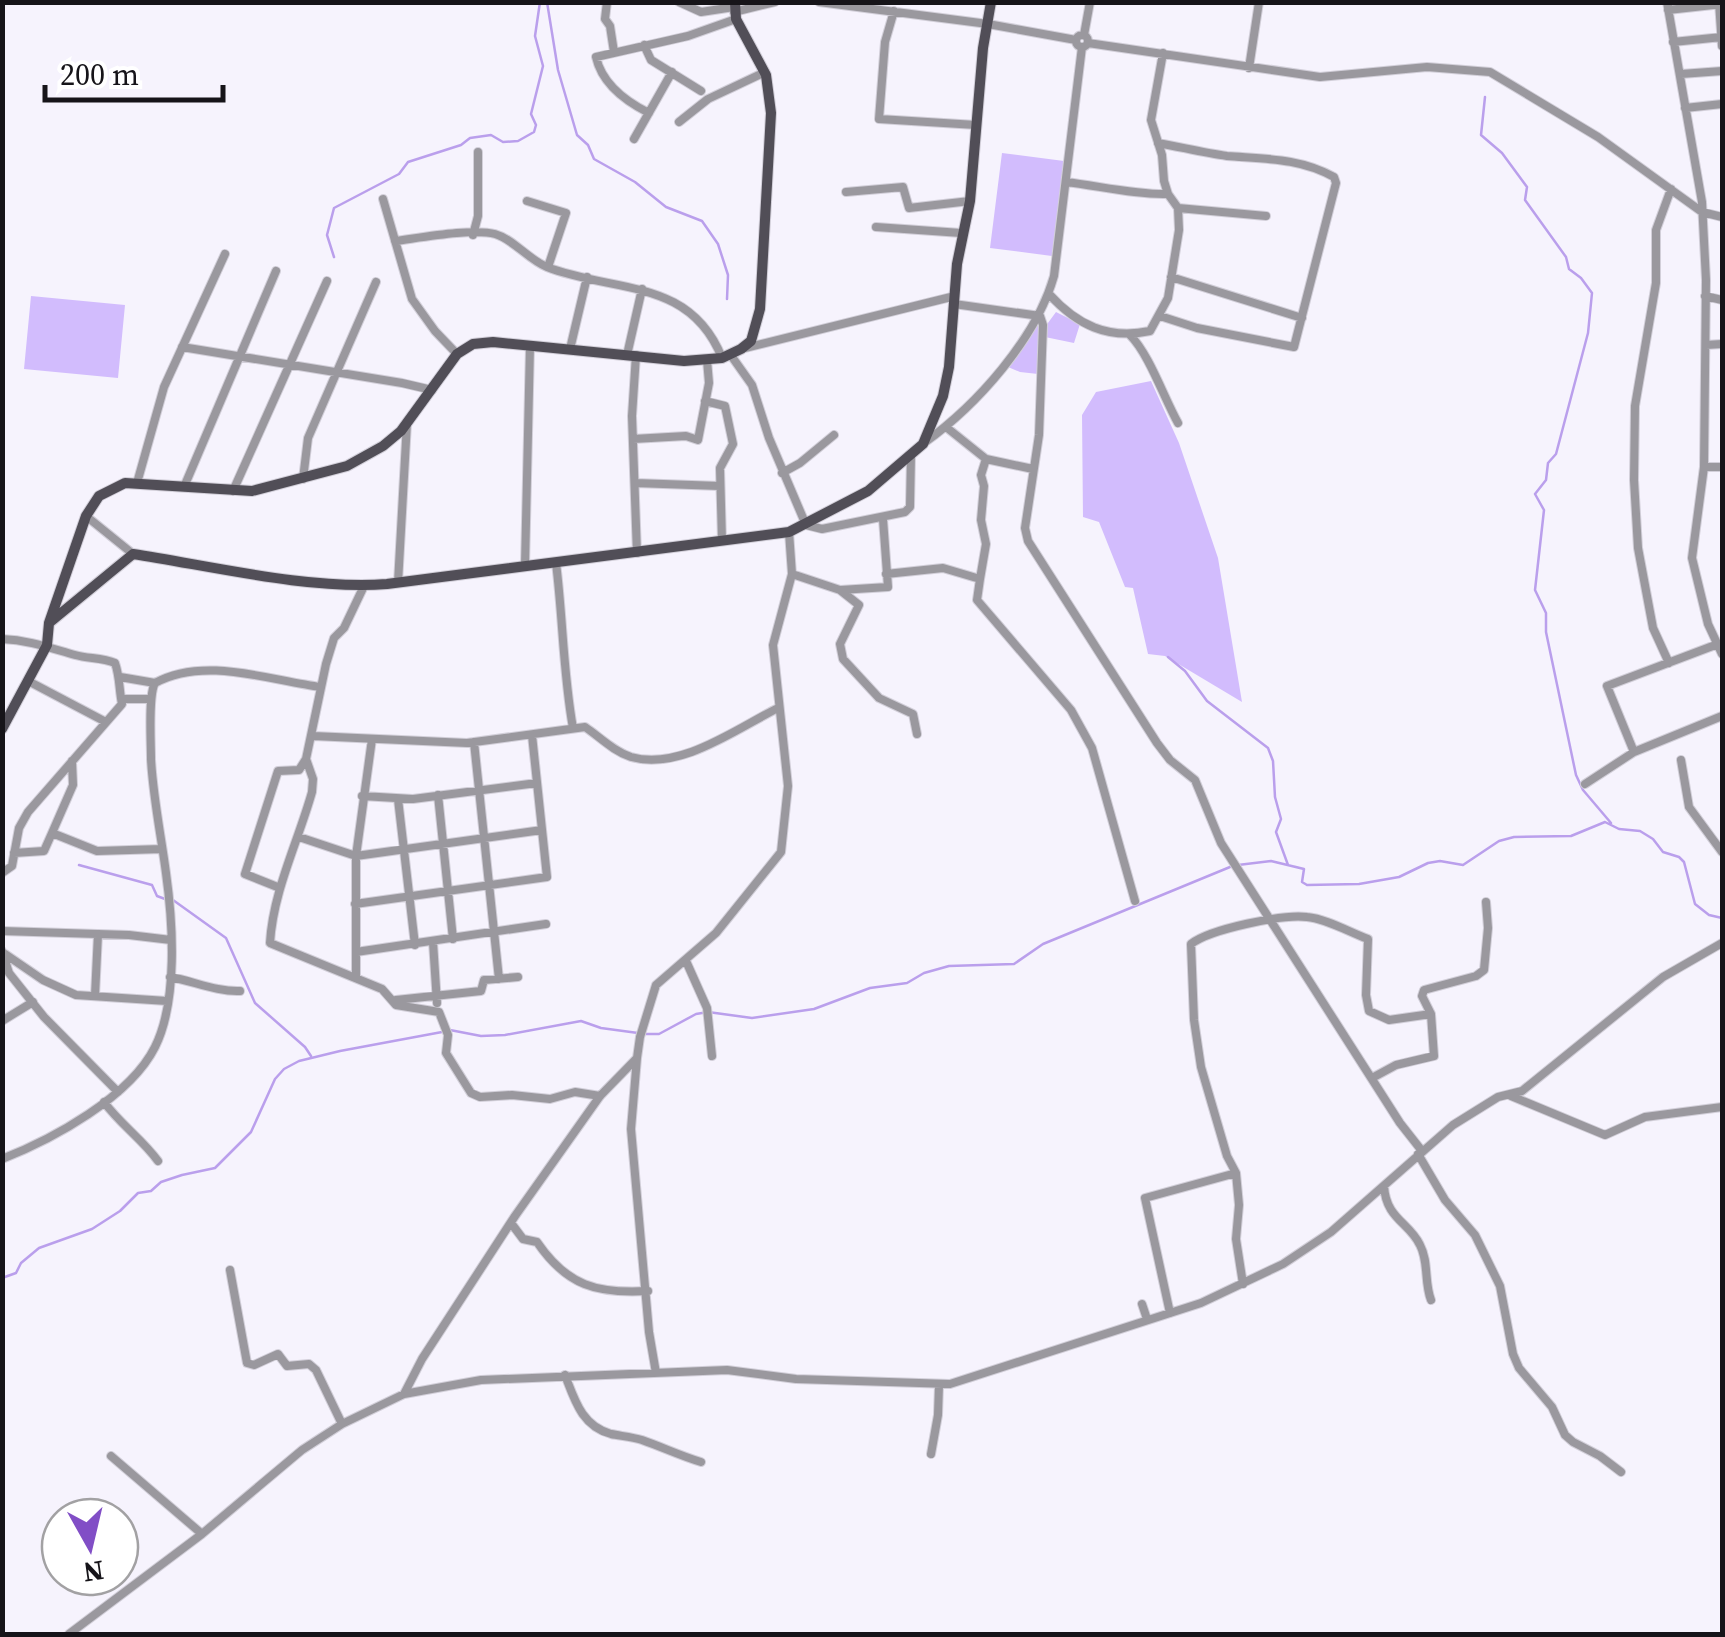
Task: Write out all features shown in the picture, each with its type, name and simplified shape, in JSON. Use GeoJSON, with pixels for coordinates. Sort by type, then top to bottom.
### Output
{"type":"FeatureCollection","features":[{"type":"Feature","properties":{"kind":"main road"},"geometry":{"type":"LineString","coordinates":[[49,623],[133,554],[364,586],[788,532],[868,490],[923,444],[943,396],[961,233],[970,201],[991,2]]}},
{"type":"Feature","properties":{"kind":"main road"},"geometry":{"type":"LineString","coordinates":[[2,728],[47,645],[49,623],[86,516],[98,496],[110,488],[136,483],[252,491],[347,466],[383,446],[408,423],[457,354],[473,344],[707,360],[731,354],[750,340],[758,318],[763,278],[771,113],[764,72],[735,10]]}},
{"type":"Feature","properties":{"kind":"street"},"geometry":{"type":"LineString","coordinates":[[607,2],[605,18],[614,52]]}},
{"type":"Feature","properties":{"kind":"street"},"geometry":{"type":"LineString","coordinates":[[680,2],[700,12],[775,2]]}},
{"type":"Feature","properties":{"kind":"street"},"geometry":{"type":"LineString","coordinates":[[818,2],[988,24],[1320,77],[1427,67],[1490,72],[1598,137],[1702,212],[1722,217]]}},
{"type":"Feature","properties":{"kind":"street"},"geometry":{"type":"LineString","coordinates":[[923,444],[982,392],[1040,316],[1049,294],[1090,2]]}},
{"type":"Feature","properties":{"kind":"street"},"geometry":{"type":"LineString","coordinates":[[1249,68],[1259,2]]}},
{"type":"Feature","properties":{"kind":"street"},"geometry":{"type":"LineString","coordinates":[[1722,46],[1720,4],[1668,6],[1702,212],[1704,467],[1692,558],[1708,624],[1722,654]]}},
{"type":"Feature","properties":{"kind":"street"},"geometry":{"type":"LineString","coordinates":[[649,113],[628,103],[600,72],[596,57],[688,36],[735,10]]}},
{"type":"Feature","properties":{"kind":"street"},"geometry":{"type":"LineString","coordinates":[[894,11],[885,42],[879,119],[976,125]]}},
{"type":"Feature","properties":{"kind":"street"},"geometry":{"type":"LineString","coordinates":[[1673,42],[1722,37]]}},
{"type":"Feature","properties":{"kind":"street"},"geometry":{"type":"LineString","coordinates":[[644,45],[651,60],[702,91]]}},
{"type":"Feature","properties":{"kind":"street"},"geometry":{"type":"LineString","coordinates":[[1142,347],[1168,298],[1179,230],[1178,208],[1168,194],[1151,120],[1163,53]]}},
{"type":"Feature","properties":{"kind":"street"},"geometry":{"type":"LineString","coordinates":[[1681,74],[1722,70]]}},
{"type":"Feature","properties":{"kind":"street"},"geometry":{"type":"LineString","coordinates":[[634,139],[672,72]]}},
{"type":"Feature","properties":{"kind":"street"},"geometry":{"type":"LineString","coordinates":[[679,122],[708,99],[764,72]]}},
{"type":"Feature","properties":{"kind":"street"},"geometry":{"type":"LineString","coordinates":[[1686,108],[1722,104]]}},
{"type":"Feature","properties":{"kind":"street"},"geometry":{"type":"LineString","coordinates":[[1158,143],[1224,155],[1282,159],[1318,168],[1334,176],[1336,183],[1294,347],[1197,328],[1160,316]]}},
{"type":"Feature","properties":{"kind":"street"},"geometry":{"type":"LineString","coordinates":[[473,235],[478,216],[478,152]]}},
{"type":"Feature","properties":{"kind":"street"},"geometry":{"type":"LineString","coordinates":[[1066,182],[1132,189],[1147,195],[1168,194]]}},
{"type":"Feature","properties":{"kind":"street"},"geometry":{"type":"LineString","coordinates":[[846,192],[903,187],[909,208],[970,201]]}},
{"type":"Feature","properties":{"kind":"street"},"geometry":{"type":"LineString","coordinates":[[1669,663],[1653,628],[1638,548],[1634,480],[1636,406],[1656,282],[1656,230],[1671,190]]}},
{"type":"Feature","properties":{"kind":"street"},"geometry":{"type":"LineString","coordinates":[[383,199],[412,300],[457,354]]}},
{"type":"Feature","properties":{"kind":"street"},"geometry":{"type":"LineString","coordinates":[[527,200],[566,213],[548,268]]}},
{"type":"Feature","properties":{"kind":"street"},"geometry":{"type":"LineString","coordinates":[[1178,208],[1266,216]]}},
{"type":"Feature","properties":{"kind":"street"},"geometry":{"type":"LineString","coordinates":[[876,227],[961,233]]}},
{"type":"Feature","properties":{"kind":"street"},"geometry":{"type":"LineString","coordinates":[[395,241],[495,234],[548,268],[642,289],[677,304],[731,354],[752,385],[782,472],[806,525],[822,529],[900,515],[910,507],[912,454]]}},
{"type":"Feature","properties":{"kind":"street"},"geometry":{"type":"LineString","coordinates":[[136,483],[164,387],[225,254]]}},
{"type":"Feature","properties":{"kind":"street"},"geometry":{"type":"LineString","coordinates":[[184,487],[276,271]]}},
{"type":"Feature","properties":{"kind":"street"},"geometry":{"type":"LineString","coordinates":[[570,349],[586,277]]}},
{"type":"Feature","properties":{"kind":"street"},"geometry":{"type":"LineString","coordinates":[[1172,277],[1302,318]]}},
{"type":"Feature","properties":{"kind":"street"},"geometry":{"type":"LineString","coordinates":[[233,491],[326,280]]}},
{"type":"Feature","properties":{"kind":"street"},"geometry":{"type":"LineString","coordinates":[[303,480],[308,438],[376,282]]}},
{"type":"Feature","properties":{"kind":"street"},"geometry":{"type":"LineString","coordinates":[[637,553],[632,355],[642,289]]}},
{"type":"Feature","properties":{"kind":"street"},"geometry":{"type":"LineString","coordinates":[[1049,294],[1064,311],[1088,327],[1130,335],[1150,331]]}},
{"type":"Feature","properties":{"kind":"street"},"geometry":{"type":"LineString","coordinates":[[1705,296],[1722,300]]}},
{"type":"Feature","properties":{"kind":"street"},"geometry":{"type":"LineString","coordinates":[[731,354],[955,300],[1040,316]]}},
{"type":"Feature","properties":{"kind":"street"},"geometry":{"type":"LineString","coordinates":[[1040,316],[1043,325],[1039,435],[1024,528],[1028,541],[1157,744],[1194,780],[1221,843],[1420,1152],[1446,1200],[1475,1235],[1500,1286],[1518,1368],[1552,1408],[1566,1435],[1621,1472]]}},
{"type":"Feature","properties":{"kind":"street"},"geometry":{"type":"LineString","coordinates":[[1130,335],[1142,347],[1178,423]]}},
{"type":"Feature","properties":{"kind":"street"},"geometry":{"type":"LineString","coordinates":[[1706,345],[1722,344]]}},
{"type":"Feature","properties":{"kind":"street"},"geometry":{"type":"LineString","coordinates":[[525,566],[530,346]]}},
{"type":"Feature","properties":{"kind":"street"},"geometry":{"type":"LineString","coordinates":[[182,347],[432,390]]}},
{"type":"Feature","properties":{"kind":"street"},"geometry":{"type":"LineString","coordinates":[[633,439],[686,436],[698,440],[709,382],[707,360]]}},
{"type":"Feature","properties":{"kind":"street"},"geometry":{"type":"LineString","coordinates":[[705,401],[724,406],[732,444],[720,468],[722,541]]}},
{"type":"Feature","properties":{"kind":"street"},"geometry":{"type":"LineString","coordinates":[[398,583],[408,423]]}},
{"type":"Feature","properties":{"kind":"street"},"geometry":{"type":"LineString","coordinates":[[946,427],[986,459],[1034,469]]}},
{"type":"Feature","properties":{"kind":"street"},"geometry":{"type":"LineString","coordinates":[[782,472],[800,463],[834,435]]}},
{"type":"Feature","properties":{"kind":"street"},"geometry":{"type":"LineString","coordinates":[[986,459],[981,475],[981,520],[986,544],[977,600],[1071,710],[1092,748],[1135,902]]}},
{"type":"Feature","properties":{"kind":"street"},"geometry":{"type":"LineString","coordinates":[[1704,467],[1722,468]]}},
{"type":"Feature","properties":{"kind":"street"},"geometry":{"type":"LineString","coordinates":[[634,484],[720,486]]}},
{"type":"Feature","properties":{"kind":"street"},"geometry":{"type":"LineString","coordinates":[[86,516],[133,554]]}},
{"type":"Feature","properties":{"kind":"street"},"geometry":{"type":"LineString","coordinates":[[792,574],[840,590],[888,588],[883,519]]}},
{"type":"Feature","properties":{"kind":"street"},"geometry":{"type":"LineString","coordinates":[[656,1373],[631,1129],[637,1058],[656,985],[732,915],[781,852],[788,786],[773,645],[792,574],[788,532]]}},
{"type":"Feature","properties":{"kind":"street"},"geometry":{"type":"LineString","coordinates":[[556,563],[563,619],[563,674],[573,728]]}},
{"type":"Feature","properties":{"kind":"street"},"geometry":{"type":"LineString","coordinates":[[886,574],[942,568],[980,580]]}},
{"type":"Feature","properties":{"kind":"street"},"geometry":{"type":"LineString","coordinates":[[280,888],[244,874],[278,770],[300,770],[306,759],[334,638],[344,628],[364,586]]}},
{"type":"Feature","properties":{"kind":"street"},"geometry":{"type":"LineString","coordinates":[[840,590],[858,605],[840,644],[843,658],[880,698],[913,714],[917,734]]}},
{"type":"Feature","properties":{"kind":"street"},"geometry":{"type":"LineString","coordinates":[[2,639],[47,645],[115,663],[122,700],[28,812],[19,828],[12,866],[2,873]]}},
{"type":"Feature","properties":{"kind":"street"},"geometry":{"type":"LineString","coordinates":[[1634,752],[1607,686],[1718,644]]}},
{"type":"Feature","properties":{"kind":"street"},"geometry":{"type":"LineString","coordinates":[[120,678],[155,683],[208,670],[320,688]]}},
{"type":"Feature","properties":{"kind":"street"},"geometry":{"type":"LineString","coordinates":[[30,682],[104,722]]}},
{"type":"Feature","properties":{"kind":"street"},"geometry":{"type":"LineString","coordinates":[[2,1158],[118,1092],[156,1046],[167,1001],[171,940],[152,780],[150,700],[155,683]]}},
{"type":"Feature","properties":{"kind":"street"},"geometry":{"type":"LineString","coordinates":[[122,700],[150,700]]}},
{"type":"Feature","properties":{"kind":"street"},"geometry":{"type":"LineString","coordinates":[[570,715],[625,754],[657,758],[697,749],[778,708]]}},
{"type":"Feature","properties":{"kind":"street"},"geometry":{"type":"LineString","coordinates":[[557,731],[570,715]]}},
{"type":"Feature","properties":{"kind":"street"},"geometry":{"type":"LineString","coordinates":[[1585,784],[1634,752],[1722,716]]}},
{"type":"Feature","properties":{"kind":"street"},"geometry":{"type":"LineString","coordinates":[[313,736],[474,742],[585,727]]}},
{"type":"Feature","properties":{"kind":"street"},"geometry":{"type":"LineString","coordinates":[[354,904],[547,877],[532,736]]}},
{"type":"Feature","properties":{"kind":"street"},"geometry":{"type":"LineString","coordinates":[[356,977],[356,856],[372,740]]}},
{"type":"Feature","properties":{"kind":"street"},"geometry":{"type":"LineString","coordinates":[[474,742],[499,979]]}},
{"type":"Feature","properties":{"kind":"street"},"geometry":{"type":"LineString","coordinates":[[306,759],[313,779],[299,837],[280,888],[270,942],[382,988],[396,1004],[438,1012]]}},
{"type":"Feature","properties":{"kind":"street"},"geometry":{"type":"LineString","coordinates":[[14,853],[44,851],[74,785],[72,760]]}},
{"type":"Feature","properties":{"kind":"street"},"geometry":{"type":"LineString","coordinates":[[1682,760],[1690,807],[1722,852]]}},
{"type":"Feature","properties":{"kind":"street"},"geometry":{"type":"LineString","coordinates":[[362,796],[398,799],[537,783]]}},
{"type":"Feature","properties":{"kind":"street"},"geometry":{"type":"LineString","coordinates":[[438,795],[453,939]]}},
{"type":"Feature","properties":{"kind":"street"},"geometry":{"type":"LineString","coordinates":[[398,799],[415,945]]}},
{"type":"Feature","properties":{"kind":"street"},"geometry":{"type":"LineString","coordinates":[[299,837],[356,856],[542,830]]}},
{"type":"Feature","properties":{"kind":"street"},"geometry":{"type":"LineString","coordinates":[[52,833],[97,851],[162,849]]}},
{"type":"Feature","properties":{"kind":"street"},"geometry":{"type":"LineString","coordinates":[[1372,1078],[1396,1065],[1434,1056],[1431,1014],[1422,996],[1424,990],[1476,976],[1484,970],[1486,902]]}},
{"type":"Feature","properties":{"kind":"street"},"geometry":{"type":"LineString","coordinates":[[1243,1284],[1236,1239],[1236,1173],[1226,1156],[1206,1090],[1194,1020],[1191,944],[1200,937],[1236,926],[1307,916],[1368,938],[1369,1011],[1390,1020],[1431,1014]]}},
{"type":"Feature","properties":{"kind":"street"},"geometry":{"type":"LineString","coordinates":[[356,952],[546,924]]}},
{"type":"Feature","properties":{"kind":"street"},"geometry":{"type":"LineString","coordinates":[[2,931],[171,940]]}},
{"type":"Feature","properties":{"kind":"street"},"geometry":{"type":"LineString","coordinates":[[95,996],[98,934]]}},
{"type":"Feature","properties":{"kind":"street"},"geometry":{"type":"LineString","coordinates":[[432,942],[438,1012],[447,1032],[446,1053],[471,1094],[550,1099],[575,1092],[600,1096]]}},
{"type":"Feature","properties":{"kind":"street"},"geometry":{"type":"LineString","coordinates":[[69,1634],[202,1534],[302,1450],[342,1424],[404,1394],[451,1383],[727,1370],[796,1379],[939,1385],[1074,1346],[1243,1284],[1332,1232],[1420,1152],[1485,1104],[1511,1096],[1548,1073],[1561,1057],[1662,976],[1722,943]]}},
{"type":"Feature","properties":{"kind":"street"},"geometry":{"type":"LineString","coordinates":[[4,952],[44,980],[76,994],[167,1001]]}},
{"type":"Feature","properties":{"kind":"street"},"geometry":{"type":"LineString","coordinates":[[4,952],[9,973],[118,1092]]}},
{"type":"Feature","properties":{"kind":"street"},"geometry":{"type":"LineString","coordinates":[[686,961],[707,1011],[712,1056]]}},
{"type":"Feature","properties":{"kind":"street"},"geometry":{"type":"LineString","coordinates":[[170,977],[240,991]]}},
{"type":"Feature","properties":{"kind":"street"},"geometry":{"type":"LineString","coordinates":[[392,1001],[482,990],[484,980],[518,977]]}},
{"type":"Feature","properties":{"kind":"street"},"geometry":{"type":"LineString","coordinates":[[2,1022],[33,1002]]}},
{"type":"Feature","properties":{"kind":"street"},"geometry":{"type":"LineString","coordinates":[[404,1394],[422,1359],[522,1207],[600,1096],[637,1058]]}},
{"type":"Feature","properties":{"kind":"street"},"geometry":{"type":"LineString","coordinates":[[1511,1096],[1606,1135],[1645,1117],[1722,1107]]}},
{"type":"Feature","properties":{"kind":"street"},"geometry":{"type":"LineString","coordinates":[[104,1102],[158,1161]]}},
{"type":"Feature","properties":{"kind":"street"},"geometry":{"type":"LineString","coordinates":[[1170,1313],[1145,1198],[1236,1173]]}},
{"type":"Feature","properties":{"kind":"street"},"geometry":{"type":"LineString","coordinates":[[1384,1186],[1392,1216],[1418,1238],[1431,1300]]}},
{"type":"Feature","properties":{"kind":"street"},"geometry":{"type":"LineString","coordinates":[[509,1202],[522,1207]]}},
{"type":"Feature","properties":{"kind":"street"},"geometry":{"type":"LineString","coordinates":[[511,1223],[523,1239],[538,1242],[554,1266],[598,1291],[648,1290]]}},
{"type":"Feature","properties":{"kind":"street"},"geometry":{"type":"LineString","coordinates":[[230,1270],[247,1363],[254,1365],[281,1354],[287,1366],[311,1365],[342,1424]]}},
{"type":"Feature","properties":{"kind":"street"},"geometry":{"type":"LineString","coordinates":[[1142,1304],[1148,1319]]}},
{"type":"Feature","properties":{"kind":"street"},"geometry":{"type":"LineString","coordinates":[[565,1375],[579,1411],[591,1425],[701,1462]]}},
{"type":"Feature","properties":{"kind":"street"},"geometry":{"type":"LineString","coordinates":[[931,1454],[939,1385]]}},
{"type":"Feature","properties":{"kind":"street"},"geometry":{"type":"LineString","coordinates":[[111,1456],[202,1534]]}},
{"type":"Feature","properties":{"kind":"shaded area"},"geometry":{"type":"Polygon","coordinates":[[[1002,153],[1064,161],[1052,256],[990,248],[1002,153]]]}},
{"type":"Feature","properties":{"kind":"shaded area"},"geometry":{"type":"Polygon","coordinates":[[[31,296],[125,305],[118,378],[24,369],[31,296]]]}},
{"type":"Feature","properties":{"kind":"shaded area"},"geometry":{"type":"Polygon","coordinates":[[[1056,312],[1080,324],[1074,343],[1045,337],[1045,327],[1056,312]]]}},
{"type":"Feature","properties":{"kind":"shaded area"},"geometry":{"type":"Polygon","coordinates":[[[1036,325],[1040,326],[1038,374],[1008,367],[1036,325]]]}},
{"type":"Feature","properties":{"kind":"shaded area"},"geometry":{"type":"Polygon","coordinates":[[[1151,381],[1179,443],[1218,558],[1242,702],[1165,656],[1148,654],[1133,588],[1125,587],[1099,522],[1083,517],[1082,415],[1096,392],[1151,381]]]}},
{"type":"Feature","properties":{"kind":"waterway"},"geometry":{"type":"LineString","coordinates":[[334,257],[327,235],[334,208],[399,174],[408,162],[461,145],[470,138],[491,135],[503,142],[518,141],[534,132],[536,125],[531,114],[543,66],[535,36],[540,2]]}},
{"type":"Feature","properties":{"kind":"waterway"},"geometry":{"type":"LineString","coordinates":[[547,2],[558,70],[577,135],[588,145],[594,159],[635,182],[666,207],[702,221],[718,244],[728,275],[727,299]]}},
{"type":"Feature","properties":{"kind":"waterway"},"geometry":{"type":"LineString","coordinates":[[1485,97],[1481,135],[1502,153],[1527,187],[1525,200],[1566,257],[1569,269],[1592,293],[1588,333],[1556,454],[1548,463],[1546,480],[1535,494],[1544,510],[1535,590],[1546,613],[1546,632],[1576,775],[1583,790],[1611,823]]}},
{"type":"Feature","properties":{"kind":"waterway"},"geometry":{"type":"LineString","coordinates":[[1168,657],[1185,671],[1207,701],[1268,748],[1281,819],[1276,832],[1288,865]]}},
{"type":"Feature","properties":{"kind":"waterway"},"geometry":{"type":"LineString","coordinates":[[1238,865],[1271,861],[1304,869],[1302,882],[1307,885],[1359,884],[1399,877],[1428,863],[1463,865],[1499,841],[1514,837],[1571,836],[1605,822],[1619,829],[1640,831],[1663,852],[1679,857],[1684,862],[1695,904],[1709,915],[1722,918]]}},
{"type":"Feature","properties":{"kind":"waterway"},"geometry":{"type":"LineString","coordinates":[[79,865],[152,885],[157,896],[165,899]]}},
{"type":"Feature","properties":{"kind":"waterway"},"geometry":{"type":"LineString","coordinates":[[646,1034],[659,1034],[696,1014],[752,1018],[814,1009],[870,988],[907,983],[949,966],[1014,964],[1043,944],[1230,867]]}},
{"type":"Feature","properties":{"kind":"waterway"},"geometry":{"type":"LineString","coordinates":[[173,900],[226,938],[255,1003],[311,1056]]}},
{"type":"Feature","properties":{"kind":"waterway"},"geometry":{"type":"LineString","coordinates":[[450,1030],[481,1036],[505,1035],[581,1021],[638,1033]]}},
{"type":"Feature","properties":{"kind":"waterway"},"geometry":{"type":"LineString","coordinates":[[2,1278],[16,1273],[21,1263],[39,1248],[92,1229],[120,1211],[138,1193],[151,1191],[161,1182],[182,1175],[215,1168],[251,1132],[275,1079],[284,1069],[299,1061],[340,1051],[442,1032]]}}]}
